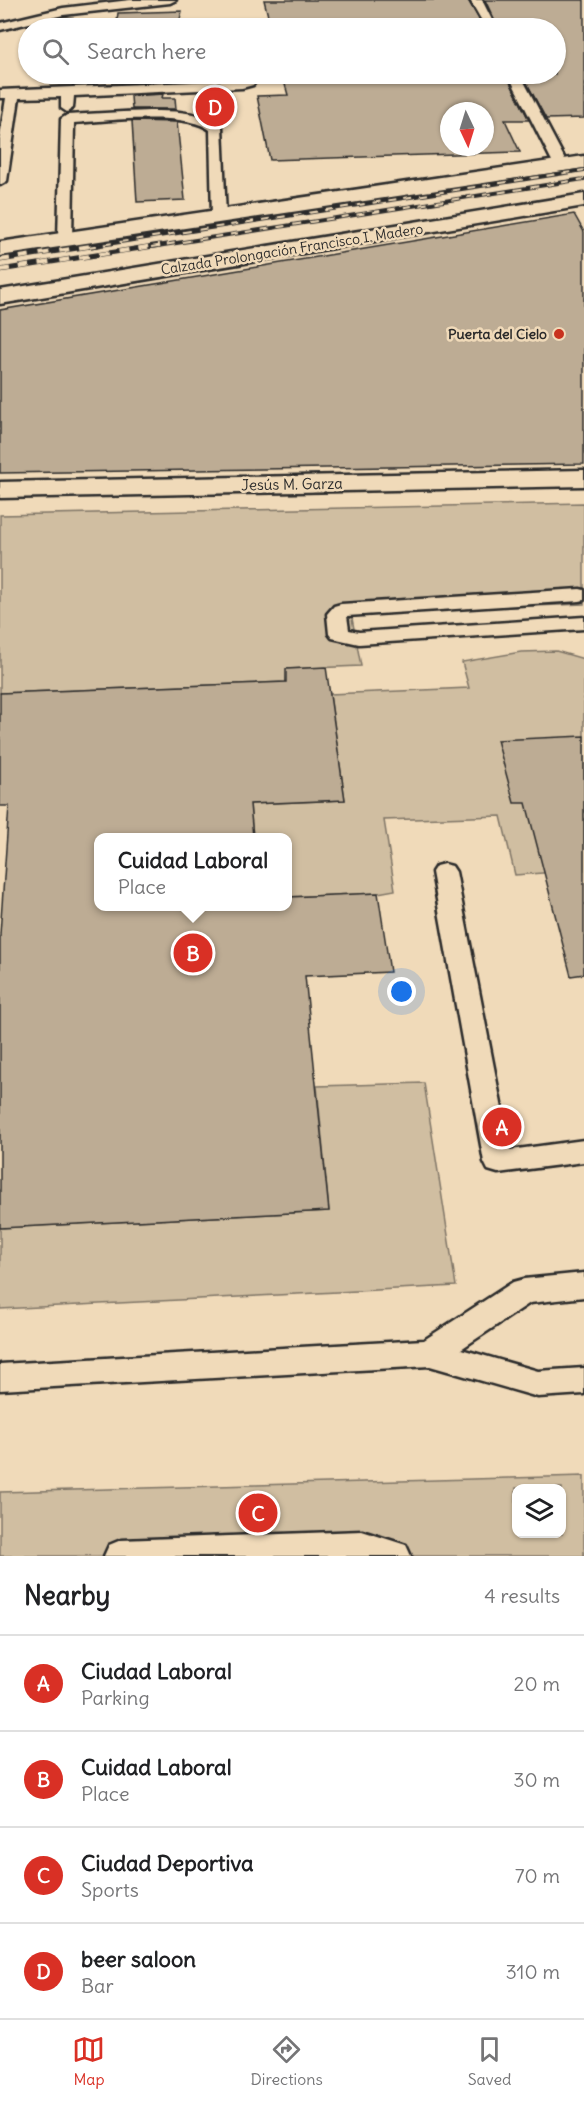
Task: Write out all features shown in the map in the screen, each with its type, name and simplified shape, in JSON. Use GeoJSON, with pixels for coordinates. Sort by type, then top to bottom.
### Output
{"type":"FeatureCollection","features":[{"type":"Feature","properties":{"kind":"main road"},"geometry":{"type":"LineString","coordinates":[[0,249],[584,162]]}},
{"type":"Feature","properties":{"kind":"main road","name":"Calzada Prolongación Francisco I. Madero"},"geometry":{"type":"LineString","coordinates":[[0,297],[584,200]]}},
{"type":"Feature","properties":{"kind":"main road","name":"Jesús M. Garza"},"geometry":{"type":"LineString","coordinates":[[0,490],[584,478]]}},
{"type":"Feature","properties":{"kind":"lane"},"geometry":{"type":"LineString","coordinates":[[29,18],[83,4],[170,0]]}},
{"type":"Feature","properties":{"kind":"lane"},"geometry":{"type":"LineString","coordinates":[[476,0],[486,18]]}},
{"type":"Feature","properties":{"kind":"lane"},"geometry":{"type":"LineString","coordinates":[[0,27],[18,22]]}},
{"type":"Feature","properties":{"kind":"lane"},"geometry":{"type":"LineString","coordinates":[[0,181],[6,105],[68,93],[238,84]]}},
{"type":"Feature","properties":{"kind":"lane"},"geometry":{"type":"LineString","coordinates":[[519,84],[561,165]]}},
{"type":"Feature","properties":{"kind":"lane"},"geometry":{"type":"LineString","coordinates":[[65,240],[68,93]]}},
{"type":"Feature","properties":{"kind":"lane"},"geometry":{"type":"LineString","coordinates":[[67,119],[174,115],[208,120],[217,129],[219,217]]}},
{"type":"Feature","properties":{"kind":"lane"},"geometry":{"type":"LineString","coordinates":[[583,599],[340,610],[337,614],[339,634],[359,638],[584,623]]}},
{"type":"Feature","properties":{"kind":"lane"},"geometry":{"type":"LineString","coordinates":[[444,872],[498,1162],[584,1151]]}},
{"type":"Feature","properties":{"kind":"lane"},"geometry":{"type":"LineString","coordinates":[[430,1353],[524,1291],[584,1285]]}},
{"type":"Feature","properties":{"kind":"lane"},"geometry":{"type":"LineString","coordinates":[[0,1377],[430,1353],[538,1384],[584,1381]]}},
{"type":"Feature","properties":{"kind":"lane"},"geometry":{"type":"LineString","coordinates":[[121,1556],[362,1546],[394,1556]]}},
{"type":"Feature","properties":{"kind":"shaded area"},"geometry":{"type":"Polygon","coordinates":[[[584,503],[584,604],[351,613],[361,666],[287,669],[286,682],[0,693],[0,515],[584,503]]]}},
{"type":"Feature","properties":{"kind":"shaded area"},"geometry":{"type":"Polygon","coordinates":[[[556,651],[584,659],[584,870],[515,875],[501,816],[384,820],[395,890],[378,893],[292,897],[292,833],[253,833],[250,804],[345,800],[330,694],[469,688],[462,662],[521,652],[556,651]]]}},
{"type":"Feature","properties":{"kind":"shaded area"},"geometry":{"type":"Polygon","coordinates":[[[424,1083],[456,1286],[0,1309],[0,1228],[329,1211],[317,1086],[424,1083]]]}},
{"type":"Feature","properties":{"kind":"shaded area"},"geometry":{"type":"Polygon","coordinates":[[[584,1476],[584,1556],[0,1556],[0,1492],[584,1476]]]}},
{"type":"Feature","properties":{"kind":"building"},"geometry":{"type":"Polygon","coordinates":[[[264,0],[468,0],[478,18],[268,18],[264,0]]]}},
{"type":"Feature","properties":{"kind":"building"},"geometry":{"type":"Polygon","coordinates":[[[485,0],[584,0],[584,118],[546,119],[527,84],[566,84],[566,18],[493,18],[485,0]]]}},
{"type":"Feature","properties":{"kind":"building"},"geometry":{"type":"Polygon","coordinates":[[[182,11],[180,18],[117,18],[118,13],[182,11]]]}},
{"type":"Feature","properties":{"kind":"building"},"geometry":{"type":"Polygon","coordinates":[[[285,84],[511,84],[529,120],[505,120],[520,152],[494,153],[494,102],[440,102],[440,155],[270,160],[257,96],[288,95],[285,84]]]}},
{"type":"Feature","properties":{"kind":"building"},"geometry":{"type":"Polygon","coordinates":[[[163,94],[162,98],[175,98],[176,109],[132,109],[131,96],[163,94]]]}},
{"type":"Feature","properties":{"kind":"building"},"geometry":{"type":"Polygon","coordinates":[[[132,121],[177,122],[185,200],[137,202],[132,121]]]}},
{"type":"Feature","properties":{"kind":"building"},"geometry":{"type":"Polygon","coordinates":[[[574,214],[584,232],[584,464],[0,473],[0,310],[574,214]]]}},
{"type":"Feature","properties":{"kind":"building"},"geometry":{"type":"Polygon","coordinates":[[[326,667],[345,800],[250,804],[253,833],[94,833],[94,911],[292,911],[292,897],[378,893],[390,972],[305,976],[329,1211],[0,1228],[0,934],[9,806],[0,806],[0,693],[286,682],[286,669],[326,667]]]}},
{"type":"Feature","properties":{"kind":"building"},"geometry":{"type":"Polygon","coordinates":[[[584,736],[584,974],[571,976],[526,803],[514,803],[497,740],[584,736]]]}},
{"type":"Feature","properties":{"kind":"railway"},"geometry":{"type":"LineString","coordinates":[[88,247],[584,170]]}},
{"type":"Feature","properties":{"kind":"railway"},"geometry":{"type":"LineString","coordinates":[[151,247],[584,179]]}},
{"type":"Feature","properties":{"kind":"railway"},"geometry":{"type":"LineString","coordinates":[[0,260],[97,245]]}},
{"type":"Feature","properties":{"kind":"railway"},"geometry":{"type":"LineString","coordinates":[[0,270],[160,245]]}},
{"type":"Feature","properties":{"kind":"place","name":"beer saloon"},"geometry":{"type":"Point","coordinates":[215,107]}},
{"type":"Feature","properties":{"kind":"place","name":"Puerta del Cielo"},"geometry":{"type":"Point","coordinates":[559,334]}},
{"type":"Feature","properties":{"kind":"place","name":"Cuidad Laboral"},"geometry":{"type":"Point","coordinates":[193,953]}},
{"type":"Feature","properties":{"kind":"place","name":"Ciudad Laboral"},"geometry":{"type":"Point","coordinates":[502,1127]}},
{"type":"Feature","properties":{"kind":"place","name":"Ciudad Deportiva"},"geometry":{"type":"Point","coordinates":[258,1513]}}]}
